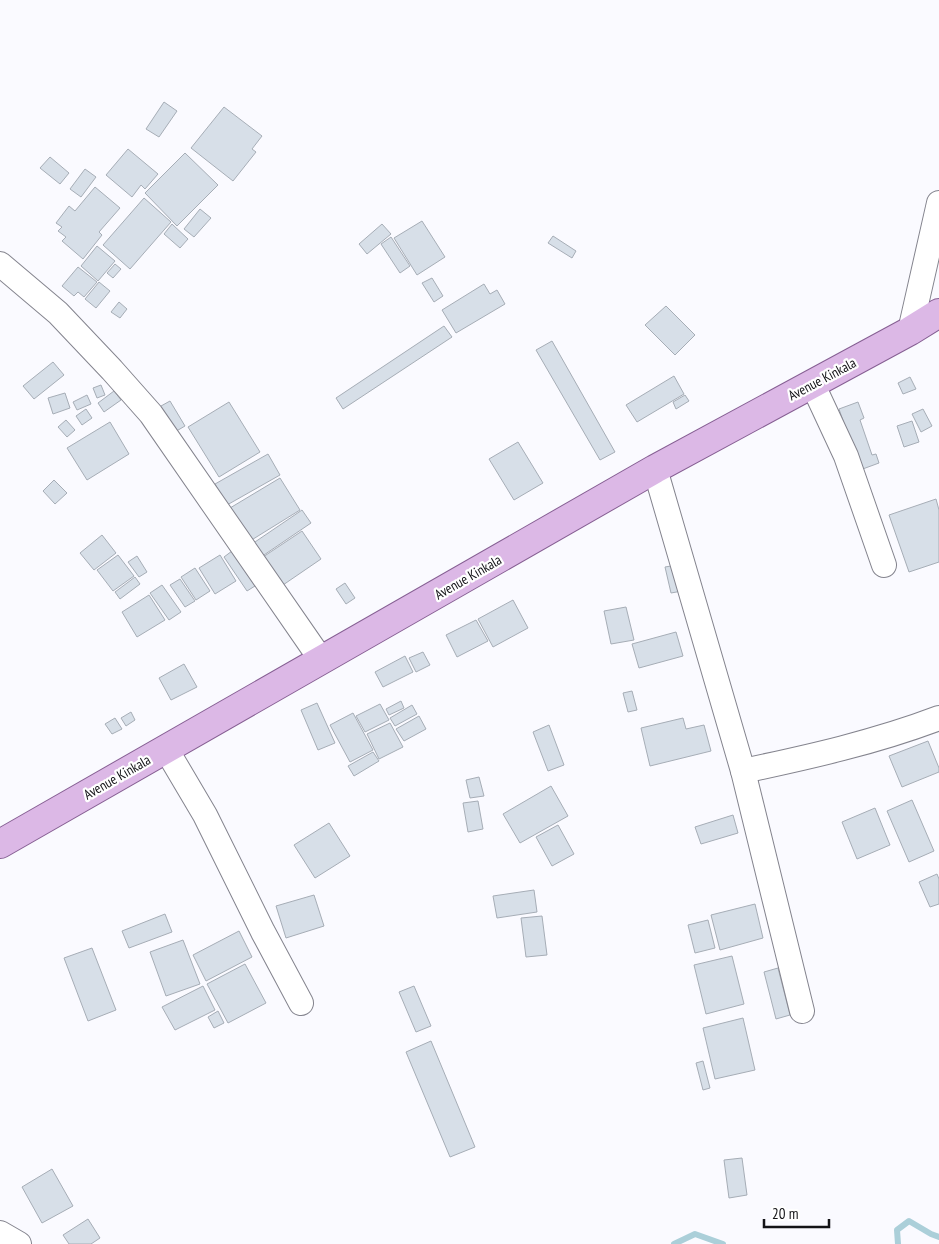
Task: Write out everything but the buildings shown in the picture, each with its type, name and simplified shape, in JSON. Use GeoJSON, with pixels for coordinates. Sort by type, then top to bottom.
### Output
{"type":"FeatureCollection","features":[{"type":"Feature","properties":{"kind":"main road","name":"Avenue Kinkala"},"geometry":{"type":"LineString","coordinates":[[0,844],[655,469],[939,313]]}},
{"type":"Feature","properties":{"kind":"street"},"geometry":{"type":"LineString","coordinates":[[910,330],[939,203]]}},
{"type":"Feature","properties":{"kind":"street"},"geometry":{"type":"LineString","coordinates":[[0,264],[58,313],[151,414],[322,661]]}},
{"type":"Feature","properties":{"kind":"street"},"geometry":{"type":"LineString","coordinates":[[812,383],[846,456],[884,565]]}},
{"type":"Feature","properties":{"kind":"street"},"geometry":{"type":"LineString","coordinates":[[655,469],[743,771],[802,1011]]}},
{"type":"Feature","properties":{"kind":"street"},"geometry":{"type":"LineString","coordinates":[[743,771],[816,756],[916,727],[939,718]]}},
{"type":"Feature","properties":{"kind":"street"},"geometry":{"type":"LineString","coordinates":[[166,749],[205,815],[263,932],[301,1003]]}},
{"type":"Feature","properties":{"kind":"street"},"geometry":{"type":"LineString","coordinates":[[0,1233],[19,1244]]}},
{"type":"Feature","properties":{"kind":"waterway"},"geometry":{"type":"LineString","coordinates":[[898,1244],[897,1230],[909,1221],[939,1237]]}},
{"type":"Feature","properties":{"kind":"waterway"},"geometry":{"type":"LineString","coordinates":[[674,1244],[695,1234],[723,1244]]}}]}
